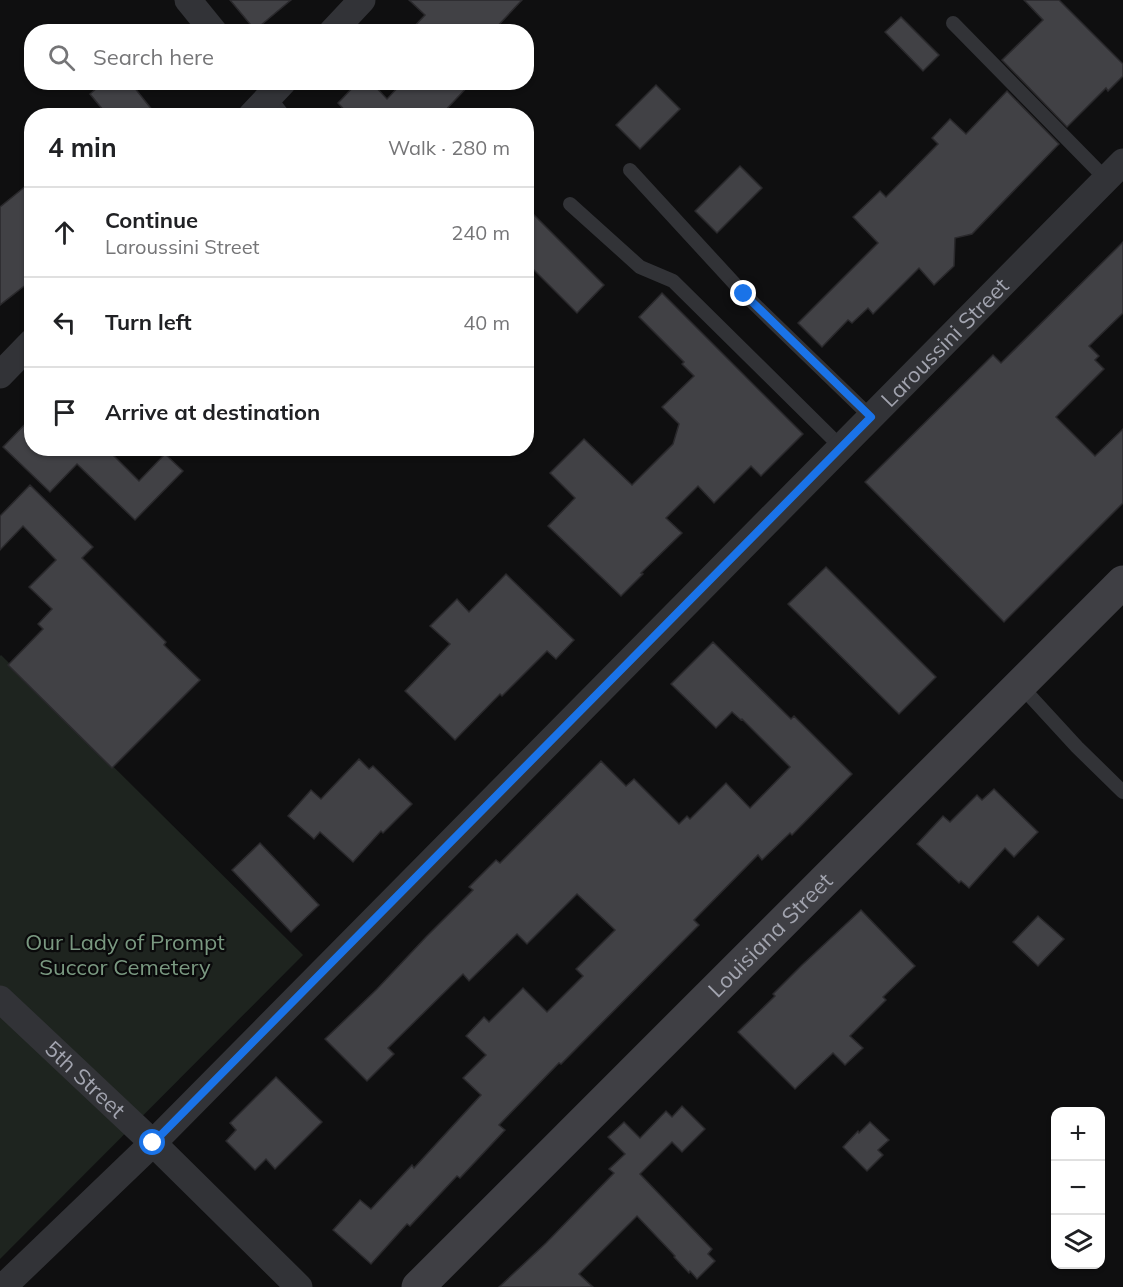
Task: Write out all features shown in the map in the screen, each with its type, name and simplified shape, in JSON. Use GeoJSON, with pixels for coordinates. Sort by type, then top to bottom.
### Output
{"type":"FeatureCollection","features":[{"type":"Feature","properties":{"kind":"main road","name":"Louisiana Street"},"geometry":{"type":"LineString","coordinates":[[418,1287],[1123,582]]}},
{"type":"Feature","properties":{"kind":"street"},"geometry":{"type":"LineString","coordinates":[[188,0],[208,24]]}},
{"type":"Feature","properties":{"kind":"street"},"geometry":{"type":"LineString","coordinates":[[340,24],[362,0]]}},
{"type":"Feature","properties":{"kind":"street","name":"Laroussini Street"},"geometry":{"type":"LineString","coordinates":[[3,1287],[153,1143],[1114,171]]}},
{"type":"Feature","properties":{"kind":"street"},"geometry":{"type":"LineString","coordinates":[[0,375],[24,350]]}},
{"type":"Feature","properties":{"kind":"street","name":"5th Street"},"geometry":{"type":"LineString","coordinates":[[0,999],[153,1143],[299,1287]]}},
{"type":"Feature","properties":{"kind":"lane"},"geometry":{"type":"LineString","coordinates":[[953,23],[1114,171]]}},
{"type":"Feature","properties":{"kind":"lane"},"geometry":{"type":"LineString","coordinates":[[630,170],[744,294],[871,417]]}},
{"type":"Feature","properties":{"kind":"lane"},"geometry":{"type":"LineString","coordinates":[[570,204],[640,267],[673,281],[841,447]]}},
{"type":"Feature","properties":{"kind":"lane"},"geometry":{"type":"LineString","coordinates":[[1020,685],[1077,747],[1123,792]]}},
{"type":"Feature","properties":{"kind":"green space","name":"Our Lady of Prompt Succor Cemetery"},"geometry":{"type":"Polygon","coordinates":[[[0,656],[303,955],[0,1259],[0,656]]]}},
{"type":"Feature","properties":{"kind":"building"},"geometry":{"type":"Polygon","coordinates":[[[230,0],[291,0],[262,24],[250,24],[230,0]]]}},
{"type":"Feature","properties":{"kind":"building"},"geometry":{"type":"Polygon","coordinates":[[[409,0],[522,0],[500,24],[417,24],[425,15],[409,0]]]}},
{"type":"Feature","properties":{"kind":"building"},"geometry":{"type":"Polygon","coordinates":[[[1024,0],[1059,0],[1123,64],[1123,76],[1108,91],[1106,88],[1067,127],[1002,60],[1043,20],[1024,0]]]}},
{"type":"Feature","properties":{"kind":"building"},"geometry":{"type":"Polygon","coordinates":[[[901,17],[939,55],[923,71],[885,32],[901,17]]]}},
{"type":"Feature","properties":{"kind":"building"},"geometry":{"type":"Polygon","coordinates":[[[656,85],[680,109],[640,149],[616,125],[656,85]]]}},
{"type":"Feature","properties":{"kind":"building"},"geometry":{"type":"Polygon","coordinates":[[[95,90],[136,90],[151,108],[101,108],[90,94],[95,90]]]}},
{"type":"Feature","properties":{"kind":"building"},"geometry":{"type":"Polygon","coordinates":[[[350,90],[379,90],[387,99],[395,90],[464,90],[448,108],[343,108],[338,103],[350,90]]]}},
{"type":"Feature","properties":{"kind":"building"},"geometry":{"type":"Polygon","coordinates":[[[1007,91],[1059,144],[972,234],[955,238],[954,266],[934,285],[919,268],[873,314],[868,308],[852,323],[848,320],[822,347],[798,323],[878,243],[853,217],[880,191],[886,197],[938,144],[932,138],[950,119],[966,134],[1007,91]]]}},
{"type":"Feature","properties":{"kind":"building"},"geometry":{"type":"Polygon","coordinates":[[[740,166],[762,188],[717,233],[695,211],[740,166]]]}},
{"type":"Feature","properties":{"kind":"building"},"geometry":{"type":"Polygon","coordinates":[[[24,188],[24,286],[0,305],[0,207],[24,188]]]}},
{"type":"Feature","properties":{"kind":"building"},"geometry":{"type":"Polygon","coordinates":[[[534,215],[604,285],[577,313],[534,270],[534,215]]]}},
{"type":"Feature","properties":{"kind":"building"},"geometry":{"type":"Polygon","coordinates":[[[1123,242],[1123,313],[1089,346],[1099,356],[1095,360],[1104,369],[1056,417],[1095,456],[1123,429],[1123,503],[1004,622],[865,482],[993,355],[1001,363],[1123,242]]]}},
{"type":"Feature","properties":{"kind":"building"},"geometry":{"type":"Polygon","coordinates":[[[662,293],[803,434],[761,476],[751,466],[714,503],[698,486],[666,518],[682,533],[621,596],[548,526],[575,498],[550,473],[584,439],[632,485],[673,444],[679,424],[662,407],[694,376],[682,364],[684,362],[639,317],[662,293]]]}},
{"type":"Feature","properties":{"kind":"building"},"geometry":{"type":"Polygon","coordinates":[[[24,425],[24,456],[114,456],[139,481],[163,456],[167,456],[183,471],[135,520],[77,464],[50,492],[3,447],[24,425]]]}},
{"type":"Feature","properties":{"kind":"building"},"geometry":{"type":"Polygon","coordinates":[[[30,485],[93,547],[82,558],[166,642],[164,645],[200,680],[112,768],[8,665],[43,629],[38,624],[52,609],[29,587],[56,560],[23,526],[0,550],[0,516],[30,485]]]}},
{"type":"Feature","properties":{"kind":"building"},"geometry":{"type":"Polygon","coordinates":[[[826,567],[936,677],[899,714],[788,604],[826,567]]]}},
{"type":"Feature","properties":{"kind":"building"},"geometry":{"type":"Polygon","coordinates":[[[506,574],[574,640],[556,659],[547,651],[455,740],[405,691],[450,644],[430,626],[457,599],[469,612],[506,574]]]}},
{"type":"Feature","properties":{"kind":"building"},"geometry":{"type":"Polygon","coordinates":[[[713,642],[791,719],[794,716],[852,774],[792,835],[790,833],[762,860],[758,855],[694,920],[699,925],[499,1125],[505,1130],[410,1226],[407,1224],[371,1264],[333,1230],[360,1200],[371,1209],[412,1165],[414,1168],[481,1095],[463,1078],[486,1055],[466,1036],[484,1017],[489,1022],[523,988],[547,1012],[583,976],[576,969],[615,930],[577,894],[527,944],[517,934],[469,981],[463,974],[388,1048],[394,1054],[367,1081],[325,1039],[473,890],[469,887],[496,860],[500,863],[601,761],[626,786],[634,779],[679,824],[687,816],[690,819],[726,783],[750,808],[790,767],[742,719],[732,712],[716,728],[671,684],[713,642]]]}},
{"type":"Feature","properties":{"kind":"building"},"geometry":{"type":"Polygon","coordinates":[[[359,759],[369,769],[373,766],[412,804],[383,833],[381,831],[353,862],[320,832],[314,839],[288,816],[311,790],[321,799],[359,759]]]}},
{"type":"Feature","properties":{"kind":"building"},"geometry":{"type":"Polygon","coordinates":[[[994,789],[1038,832],[1014,857],[1005,848],[969,888],[961,881],[959,883],[917,844],[943,816],[950,822],[977,795],[982,800],[994,789]]]}},
{"type":"Feature","properties":{"kind":"building"},"geometry":{"type":"Polygon","coordinates":[[[260,843],[319,905],[291,932],[232,870],[260,843]]]}},
{"type":"Feature","properties":{"kind":"building"},"geometry":{"type":"Polygon","coordinates":[[[861,910],[915,966],[883,997],[886,1000],[850,1036],[863,1048],[845,1065],[833,1053],[795,1089],[738,1032],[775,996],[773,994],[802,965],[861,910]]]}},
{"type":"Feature","properties":{"kind":"building"},"geometry":{"type":"Polygon","coordinates":[[[1038,916],[1064,939],[1038,966],[1013,942],[1038,916]]]}},
{"type":"Feature","properties":{"kind":"building"},"geometry":{"type":"Polygon","coordinates":[[[276,1077],[322,1122],[275,1169],[266,1159],[255,1170],[226,1141],[236,1130],[230,1123],[276,1077]]]}},
{"type":"Feature","properties":{"kind":"building"},"geometry":{"type":"Polygon","coordinates":[[[682,1106],[705,1129],[682,1152],[672,1142],[640,1174],[712,1249],[708,1254],[715,1261],[697,1279],[637,1216],[579,1274],[593,1287],[499,1287],[546,1243],[614,1173],[609,1169],[625,1154],[608,1137],[624,1122],[640,1138],[666,1111],[672,1117],[682,1106]]]}},
{"type":"Feature","properties":{"kind":"building"},"geometry":{"type":"Polygon","coordinates":[[[870,1122],[889,1140],[878,1150],[883,1155],[867,1171],[843,1147],[870,1122]]]}},
{"type":"Feature","properties":{"kind":"route"},"geometry":{"type":"LineString","coordinates":[[153,1143],[871,417],[744,294]]}}]}
